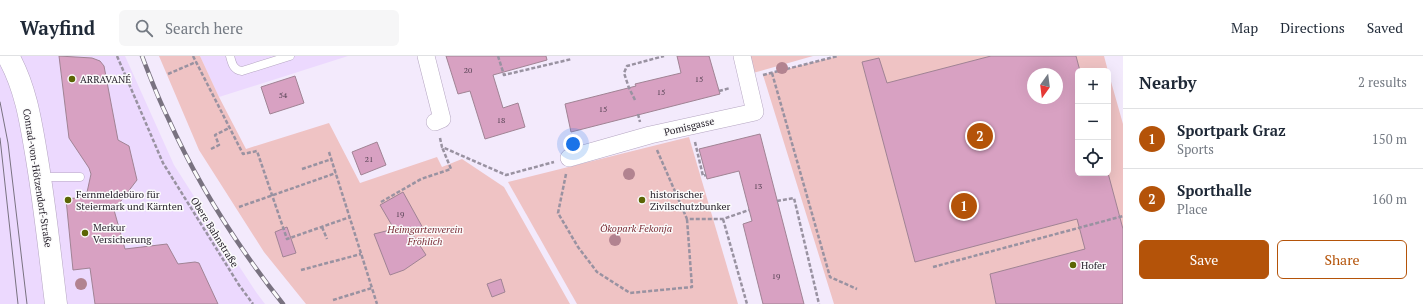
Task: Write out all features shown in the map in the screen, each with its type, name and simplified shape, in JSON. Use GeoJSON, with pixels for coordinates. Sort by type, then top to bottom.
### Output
{"type":"FeatureCollection","features":[{"type":"Feature","properties":{"kind":"main road","name":"Conrad-von-Hötzendorf-Straße"},"geometry":{"type":"LineString","coordinates":[[8,56],[16,70],[29,114],[40,177],[56,304]]}},
{"type":"Feature","properties":{"kind":"street"},"geometry":{"type":"LineString","coordinates":[[426,56],[442,119],[436,122]]}},
{"type":"Feature","properties":{"kind":"street","name":"Pomisgasse"},"geometry":{"type":"LineString","coordinates":[[569,158],[650,135],[755,112],[742,56]]}},
{"type":"Feature","properties":{"kind":"lane"},"geometry":{"type":"LineString","coordinates":[[230,56],[234,68],[242,71],[290,56]]}},
{"type":"Feature","properties":{"kind":"lane"},"geometry":{"type":"LineString","coordinates":[[40,177],[80,177]]}},
{"type":"Feature","properties":{"kind":"path","name":"Obere Bahnstraße"},"geometry":{"type":"LineString","coordinates":[[117,56],[163,163],[239,285],[253,304]]}},
{"type":"Feature","properties":{"kind":"path"},"geometry":{"type":"LineString","coordinates":[[194,56],[243,154],[258,151],[287,239],[350,217]]}},
{"type":"Feature","properties":{"kind":"path"},"geometry":{"type":"LineString","coordinates":[[498,56],[504,75],[572,59]]}},
{"type":"Feature","properties":{"kind":"path"},"geometry":{"type":"LineString","coordinates":[[636,100],[624,73],[627,66],[664,56]]}},
{"type":"Feature","properties":{"kind":"path"},"geometry":{"type":"LineString","coordinates":[[748,80],[838,56]]}},
{"type":"Feature","properties":{"kind":"path"},"geometry":{"type":"LineString","coordinates":[[168,74],[196,62]]}},
{"type":"Feature","properties":{"kind":"path"},"geometry":{"type":"LineString","coordinates":[[772,73],[830,277],[857,289]]}},
{"type":"Feature","properties":{"kind":"path"},"geometry":{"type":"LineString","coordinates":[[719,91],[730,88]]}},
{"type":"Feature","properties":{"kind":"path"},"geometry":{"type":"LineString","coordinates":[[381,202],[421,179],[451,169],[442,147],[436,122]]}},
{"type":"Feature","properties":{"kind":"path"},"geometry":{"type":"LineString","coordinates":[[691,126],[703,176],[706,175]]}},
{"type":"Feature","properties":{"kind":"path"},"geometry":{"type":"LineString","coordinates":[[211,149],[219,145],[215,135],[230,128]]}},
{"type":"Feature","properties":{"kind":"path"},"geometry":{"type":"LineString","coordinates":[[442,147],[506,176],[569,158],[558,213],[578,247],[597,272],[630,293],[692,287],[687,219],[650,135]]}},
{"type":"Feature","properties":{"kind":"path"},"geometry":{"type":"LineString","coordinates":[[330,152],[376,304]]}},
{"type":"Feature","properties":{"kind":"path"},"geometry":{"type":"LineString","coordinates":[[302,169],[332,159]]}},
{"type":"Feature","properties":{"kind":"path"},"geometry":{"type":"LineString","coordinates":[[240,207],[336,173]]}},
{"type":"Feature","properties":{"kind":"path"},"geometry":{"type":"LineString","coordinates":[[777,202],[794,198],[819,304]]}},
{"type":"Feature","properties":{"kind":"path"},"geometry":{"type":"LineString","coordinates":[[687,219],[723,219],[750,210]]}},
{"type":"Feature","properties":{"kind":"path"},"geometry":{"type":"LineString","coordinates":[[933,267],[1123,216]]}},
{"type":"Feature","properties":{"kind":"path"},"geometry":{"type":"LineString","coordinates":[[723,219],[748,304]]}},
{"type":"Feature","properties":{"kind":"path"},"geometry":{"type":"LineString","coordinates":[[322,227],[327,239]]}},
{"type":"Feature","properties":{"kind":"path"},"geometry":{"type":"LineString","coordinates":[[301,270],[361,254]]}},
{"type":"Feature","properties":{"kind":"path"},"geometry":{"type":"LineString","coordinates":[[333,300],[372,288]]}},
{"type":"Feature","properties":{"kind":"shaded area"},"geometry":{"type":"Polygon","coordinates":[[[0,56],[125,56],[174,165],[265,304],[0,304],[0,56]]]}},
{"type":"Feature","properties":{"kind":"shaded area"},"geometry":{"type":"Polygon","coordinates":[[[200,56],[348,56],[219,97],[200,56]]]}},
{"type":"Feature","properties":{"kind":"green space","name":"Heimgartenverein Fröhlich"},"geometry":{"type":"Polygon","coordinates":[[[159,56],[200,56],[246,149],[329,123],[360,183],[437,157],[442,167],[462,159],[504,187],[570,304],[306,304],[264,252],[199,150],[159,56]]]}},
{"type":"Feature","properties":{"kind":"green space"},"geometry":{"type":"Polygon","coordinates":[[[749,56],[813,56],[753,73],[749,56]]]}},
{"type":"Feature","properties":{"kind":"green space"},"geometry":{"type":"Polygon","coordinates":[[[838,56],[1104,56],[1107,68],[1075,68],[1075,176],[1111,176],[1111,81],[1123,124],[1123,240],[991,275],[996,304],[834,304],[763,75],[838,56]]]}},
{"type":"Feature","properties":{"kind":"green space","name":"Ökopark Fekonja"},"geometry":{"type":"Polygon","coordinates":[[[689,137],[738,304],[577,304],[508,182],[689,137]]]}},
{"type":"Feature","properties":{"kind":"building"},"geometry":{"type":"Polygon","coordinates":[[[59,56],[92,58],[100,61],[104,66],[118,140],[129,146],[137,180],[114,210],[125,249],[167,244],[178,264],[199,263],[218,304],[95,304],[90,268],[73,270],[66,199],[86,197],[91,174],[89,168],[69,138],[59,56]]]}},
{"type":"Feature","properties":{"kind":"building"},"geometry":{"type":"Polygon","coordinates":[[[446,56],[546,56],[547,60],[493,75],[503,108],[518,103],[525,127],[485,139],[470,91],[458,94],[446,56]]]}},
{"type":"Feature","properties":{"kind":"building"},"geometry":{"type":"Polygon","coordinates":[[[677,56],[709,56],[720,94],[571,132],[565,104],[636,86],[635,84],[681,73],[677,56]]]}},
{"type":"Feature","properties":{"kind":"building"},"geometry":{"type":"Polygon","coordinates":[[[991,56],[1076,56],[1079,68],[1075,68],[1075,176],[1109,176],[1123,229],[1123,304],[996,304],[990,274],[1085,249],[1077,219],[915,262],[862,62],[879,58],[887,83],[991,56]]]}},
{"type":"Feature","properties":{"kind":"building"},"geometry":{"type":"Polygon","coordinates":[[[295,76],[304,103],[270,114],[261,87],[295,76]]]}},
{"type":"Feature","properties":{"kind":"building"},"geometry":{"type":"Polygon","coordinates":[[[760,134],[804,304],[763,304],[743,224],[752,221],[739,171],[707,179],[699,149],[760,134]]]}},
{"type":"Feature","properties":{"kind":"building"},"geometry":{"type":"Polygon","coordinates":[[[377,142],[386,165],[361,175],[352,152],[377,142]]]}},
{"type":"Feature","properties":{"kind":"building"},"geometry":{"type":"Polygon","coordinates":[[[403,192],[424,230],[413,235],[426,255],[404,270],[390,275],[374,234],[394,229],[380,205],[403,192]]]}},
{"type":"Feature","properties":{"kind":"building"},"geometry":{"type":"Polygon","coordinates":[[[287,227],[296,253],[283,257],[275,232],[287,227]]]}},
{"type":"Feature","properties":{"kind":"building"},"geometry":{"type":"Polygon","coordinates":[[[501,279],[505,292],[492,297],[487,284],[501,279]]]}},
{"type":"Feature","properties":{"kind":"tram line"},"geometry":{"type":"LineString","coordinates":[[0,102],[8,143],[27,304]]}},
{"type":"Feature","properties":{"kind":"tram line"},"geometry":{"type":"LineString","coordinates":[[0,138],[18,304]]}},
{"type":"Feature","properties":{"kind":"railway"},"geometry":{"type":"LineString","coordinates":[[142,56],[164,110],[192,167],[235,238],[283,304]]}},
{"type":"Feature","properties":{"kind":"place","name":"ARRAVANÉ"},"geometry":{"type":"Point","coordinates":[72,79]}},
{"type":"Feature","properties":{"kind":"place","name":"Sporthalle"},"geometry":{"type":"Point","coordinates":[980,136]}},
{"type":"Feature","properties":{"kind":"place","name":"Fernmeldebüro für Steiermark und Kärnten"},"geometry":{"type":"Point","coordinates":[68,200]}},
{"type":"Feature","properties":{"kind":"place","name":"historischer Zivilschutzbunker"},"geometry":{"type":"Point","coordinates":[642,200]}},
{"type":"Feature","properties":{"kind":"place","name":"Sportpark Graz"},"geometry":{"type":"Point","coordinates":[964,206]}},
{"type":"Feature","properties":{"kind":"place","name":"Merkur Versicherung"},"geometry":{"type":"Point","coordinates":[85,233]}},
{"type":"Feature","properties":{"kind":"place","name":"Hofer"},"geometry":{"type":"Point","coordinates":[1073,265]}}]}
